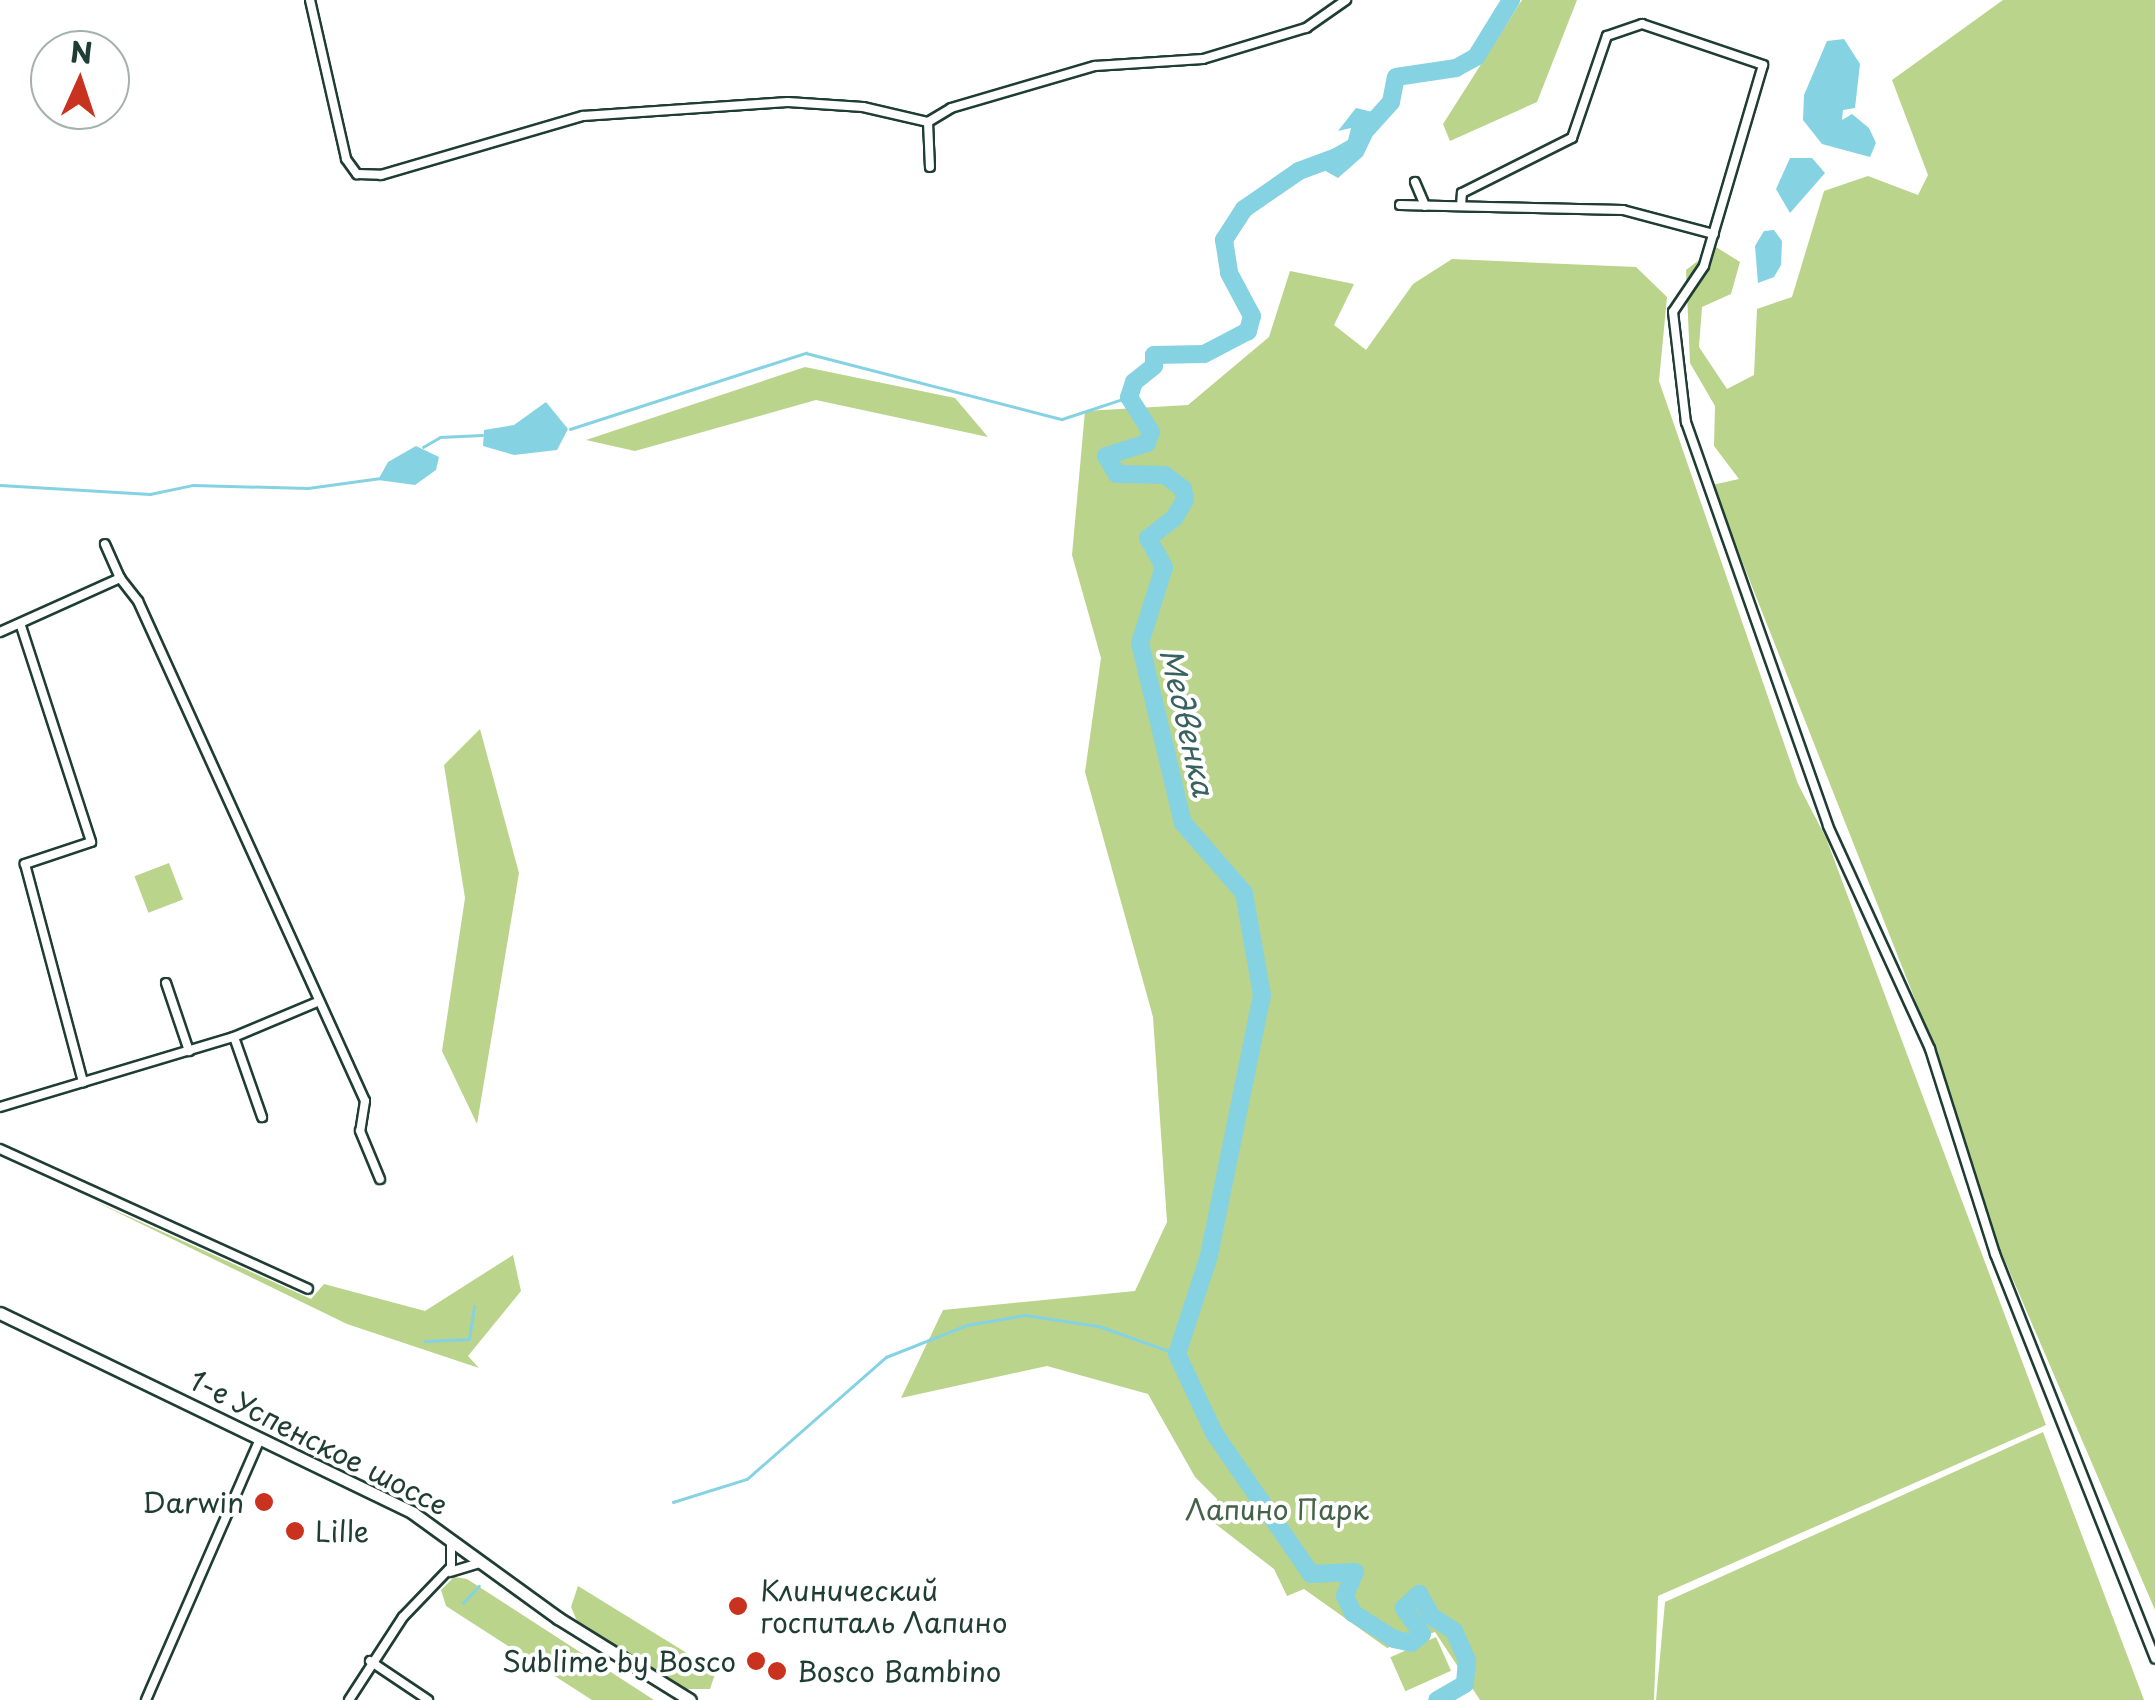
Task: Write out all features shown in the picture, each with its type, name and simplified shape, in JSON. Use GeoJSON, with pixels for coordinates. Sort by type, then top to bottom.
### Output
{"type":"FeatureCollection","features":[{"type":"Feature","properties":{"kind":"main road","name":"1-е Успенское шоссе"},"geometry":{"type":"LineString","coordinates":[[4,1313],[450,1536],[483,1563],[690,1700]]}},
{"type":"Feature","properties":{"kind":"street"},"geometry":{"type":"LineString","coordinates":[[310,0],[346,159],[357,174],[381,175],[598,113],[654,116],[803,103],[928,122],[950,108],[1095,66],[1204,59],[1306,28],[1346,0]]}},
{"type":"Feature","properties":{"kind":"street"},"geometry":{"type":"LineString","coordinates":[[1461,206],[1462,193],[1572,138],[1607,36],[1642,24],[1762,65],[1704,266],[1673,312],[1682,406],[1707,496],[1828,826],[1930,1048],[1995,1254],[2155,1658]]}},
{"type":"Feature","properties":{"kind":"street"},"geometry":{"type":"LineString","coordinates":[[928,122],[930,167]]}},
{"type":"Feature","properties":{"kind":"street"},"geometry":{"type":"LineString","coordinates":[[1415,182],[1425,206]]}},
{"type":"Feature","properties":{"kind":"street"},"geometry":{"type":"LineString","coordinates":[[1400,205],[1623,210],[1714,234]]}},
{"type":"Feature","properties":{"kind":"street"},"geometry":{"type":"LineString","coordinates":[[105,544],[120,578],[138,601],[315,1002],[365,1101],[360,1131],[380,1179]]}},
{"type":"Feature","properties":{"kind":"street"},"geometry":{"type":"LineString","coordinates":[[0,632],[21,626],[120,578]]}},
{"type":"Feature","properties":{"kind":"street"},"geometry":{"type":"LineString","coordinates":[[21,626],[91,842],[25,864],[84,1082]]}},
{"type":"Feature","properties":{"kind":"street"},"geometry":{"type":"LineString","coordinates":[[166,984],[189,1051]]}},
{"type":"Feature","properties":{"kind":"street"},"geometry":{"type":"LineString","coordinates":[[0,1107],[234,1037],[315,1002]]}},
{"type":"Feature","properties":{"kind":"street"},"geometry":{"type":"LineString","coordinates":[[234,1037],[262,1118]]}},
{"type":"Feature","properties":{"kind":"street"},"geometry":{"type":"LineString","coordinates":[[0,1149],[308,1289]]}},
{"type":"Feature","properties":{"kind":"street"},"geometry":{"type":"LineString","coordinates":[[146,1700],[260,1439]]}},
{"type":"Feature","properties":{"kind":"street"},"geometry":{"type":"LineString","coordinates":[[349,1700],[370,1661],[446,1574],[454,1559],[450,1536]]}},
{"type":"Feature","properties":{"kind":"street"},"geometry":{"type":"LineString","coordinates":[[446,1574],[483,1563]]}},
{"type":"Feature","properties":{"kind":"street"},"geometry":{"type":"LineString","coordinates":[[370,1661],[428,1700]]}},
{"type":"Feature","properties":{"kind":"green space"},"geometry":{"type":"Polygon","coordinates":[[[1522,0],[1577,0],[1537,102],[1450,141],[1443,124],[1522,0]]]}},
{"type":"Feature","properties":{"kind":"green space"},"geometry":{"type":"Polygon","coordinates":[[[2003,0],[2155,0],[2155,1610],[1996,1240],[1927,1030],[1712,485],[1739,479],[1714,446],[1715,406],[1690,363],[1686,270],[1716,247],[1740,262],[1731,294],[1702,307],[1699,347],[1727,389],[1754,375],[1757,309],[1792,297],[1824,191],[1868,176],[1918,195],[1928,175],[1892,80],[2003,0]]]}},
{"type":"Feature","properties":{"kind":"green space","name":"Лапино Парк"},"geometry":{"type":"Polygon","coordinates":[[[1452,259],[1636,267],[1667,297],[1659,381],[1798,784],[1826,838],[2046,1425],[1658,1596],[1654,1700],[1480,1700],[1435,1632],[1387,1648],[1304,1589],[1287,1596],[1274,1569],[1213,1522],[1217,1499],[1195,1477],[1148,1394],[1047,1366],[901,1398],[943,1310],[1135,1291],[1167,1222],[1153,1017],[1085,772],[1101,658],[1072,555],[1085,411],[1188,405],[1269,337],[1290,271],[1354,284],[1334,325],[1366,350],[1413,284],[1452,259]]]}},
{"type":"Feature","properties":{"kind":"green space"},"geometry":{"type":"Polygon","coordinates":[[[805,367],[955,398],[988,437],[816,400],[635,451],[586,440],[805,367]]]}},
{"type":"Feature","properties":{"kind":"green space"},"geometry":{"type":"Polygon","coordinates":[[[480,729],[519,873],[477,1124],[442,1051],[465,898],[444,765],[480,729]]]}},
{"type":"Feature","properties":{"kind":"green space"},"geometry":{"type":"Polygon","coordinates":[[[169,863],[183,899],[148,913],[134,876],[169,863]]]}},
{"type":"Feature","properties":{"kind":"green space"},"geometry":{"type":"Polygon","coordinates":[[[92,1200],[311,1299],[324,1284],[425,1311],[513,1255],[521,1291],[468,1356],[479,1368],[347,1324],[92,1200]]]}},
{"type":"Feature","properties":{"kind":"green space"},"geometry":{"type":"Polygon","coordinates":[[[2043,1432],[2144,1700],[1656,1700],[1665,1602],[2043,1432]]]}},
{"type":"Feature","properties":{"kind":"green space"},"geometry":{"type":"Polygon","coordinates":[[[454,1577],[467,1579],[654,1700],[592,1700],[446,1606],[441,1590],[454,1577]]]}},
{"type":"Feature","properties":{"kind":"green space"},"geometry":{"type":"Polygon","coordinates":[[[578,1586],[716,1671],[710,1689],[684,1689],[577,1621],[571,1607],[578,1586]]]}},
{"type":"Feature","properties":{"kind":"green space"},"geometry":{"type":"Polygon","coordinates":[[[1436,1637],[1451,1671],[1405,1691],[1390,1657],[1436,1637]]]}},
{"type":"Feature","properties":{"kind":"water"},"geometry":{"type":"Polygon","coordinates":[[[1844,39],[1860,64],[1855,108],[1843,110],[1842,120],[1852,114],[1869,128],[1876,143],[1870,157],[1822,144],[1803,120],[1804,95],[1827,41],[1844,39]]]}},
{"type":"Feature","properties":{"kind":"water"},"geometry":{"type":"Polygon","coordinates":[[[1356,108],[1377,113],[1373,135],[1363,156],[1338,178],[1322,169],[1322,155],[1348,140],[1351,128],[1338,131],[1356,108]]]}},
{"type":"Feature","properties":{"kind":"water"},"geometry":{"type":"Polygon","coordinates":[[[1790,158],[1812,158],[1825,173],[1790,213],[1776,189],[1790,158]]]}},
{"type":"Feature","properties":{"kind":"water"},"geometry":{"type":"Polygon","coordinates":[[[1774,230],[1782,241],[1781,265],[1774,277],[1758,283],[1755,246],[1764,231],[1774,230]]]}},
{"type":"Feature","properties":{"kind":"water"},"geometry":{"type":"Polygon","coordinates":[[[546,402],[568,429],[557,450],[514,455],[483,446],[484,430],[514,425],[546,402]]]}},
{"type":"Feature","properties":{"kind":"water"},"geometry":{"type":"Polygon","coordinates":[[[416,446],[439,457],[436,470],[415,485],[378,480],[388,462],[416,446]]]}},
{"type":"Feature","properties":{"kind":"waterway","name":"Медвенка"},"geometry":{"type":"LineString","coordinates":[[1365,131],[1391,102],[1396,77],[1456,68],[1476,57],[1511,0]]}},
{"type":"Feature","properties":{"kind":"waterway","name":"Медвенка"},"geometry":{"type":"LineString","coordinates":[[1342,155],[1299,171],[1244,209],[1224,240],[1229,273],[1252,316],[1248,331],[1204,354],[1154,355],[1154,366],[1134,382],[1129,397],[1151,432],[1147,443],[1106,456],[1117,474],[1165,475],[1183,489],[1185,500],[1174,518],[1148,538],[1164,567],[1140,643],[1183,823],[1244,893],[1262,995],[1209,1256],[1177,1354],[1214,1433],[1311,1574],[1355,1572],[1345,1596],[1353,1613],[1394,1639],[1411,1643],[1422,1634],[1404,1608],[1419,1594],[1431,1616],[1454,1631],[1467,1660],[1465,1684],[1437,1700]]}},
{"type":"Feature","properties":{"kind":"waterway"},"geometry":{"type":"LineString","coordinates":[[570,429],[806,353],[1062,419],[1129,397]]}},
{"type":"Feature","properties":{"kind":"waterway"},"geometry":{"type":"LineString","coordinates":[[423,447],[440,437],[482,435]]}},
{"type":"Feature","properties":{"kind":"waterway"},"geometry":{"type":"LineString","coordinates":[[0,485],[150,494],[193,485],[308,488],[380,478]]}},
{"type":"Feature","properties":{"kind":"waterway"},"geometry":{"type":"LineString","coordinates":[[425,1341],[469,1339],[474,1306]]}},
{"type":"Feature","properties":{"kind":"waterway"},"geometry":{"type":"LineString","coordinates":[[673,1502],[747,1479],[886,1357],[967,1325],[1025,1315],[1099,1326],[1177,1354]]}},
{"type":"Feature","properties":{"kind":"waterway"},"geometry":{"type":"LineString","coordinates":[[463,1603],[479,1586]]}},
{"type":"Feature","properties":{"kind":"place","name":"Darwin"},"geometry":{"type":"Point","coordinates":[264,1502]}},
{"type":"Feature","properties":{"kind":"place","name":"Lille"},"geometry":{"type":"Point","coordinates":[295,1531]}},
{"type":"Feature","properties":{"kind":"place","name":"Клинический госпиталь Лапино"},"geometry":{"type":"Point","coordinates":[738,1606]}},
{"type":"Feature","properties":{"kind":"place","name":"Sublime by Bosco"},"geometry":{"type":"Point","coordinates":[756,1661]}},
{"type":"Feature","properties":{"kind":"place","name":"Bosco Bambino"},"geometry":{"type":"Point","coordinates":[777,1671]}}]}
